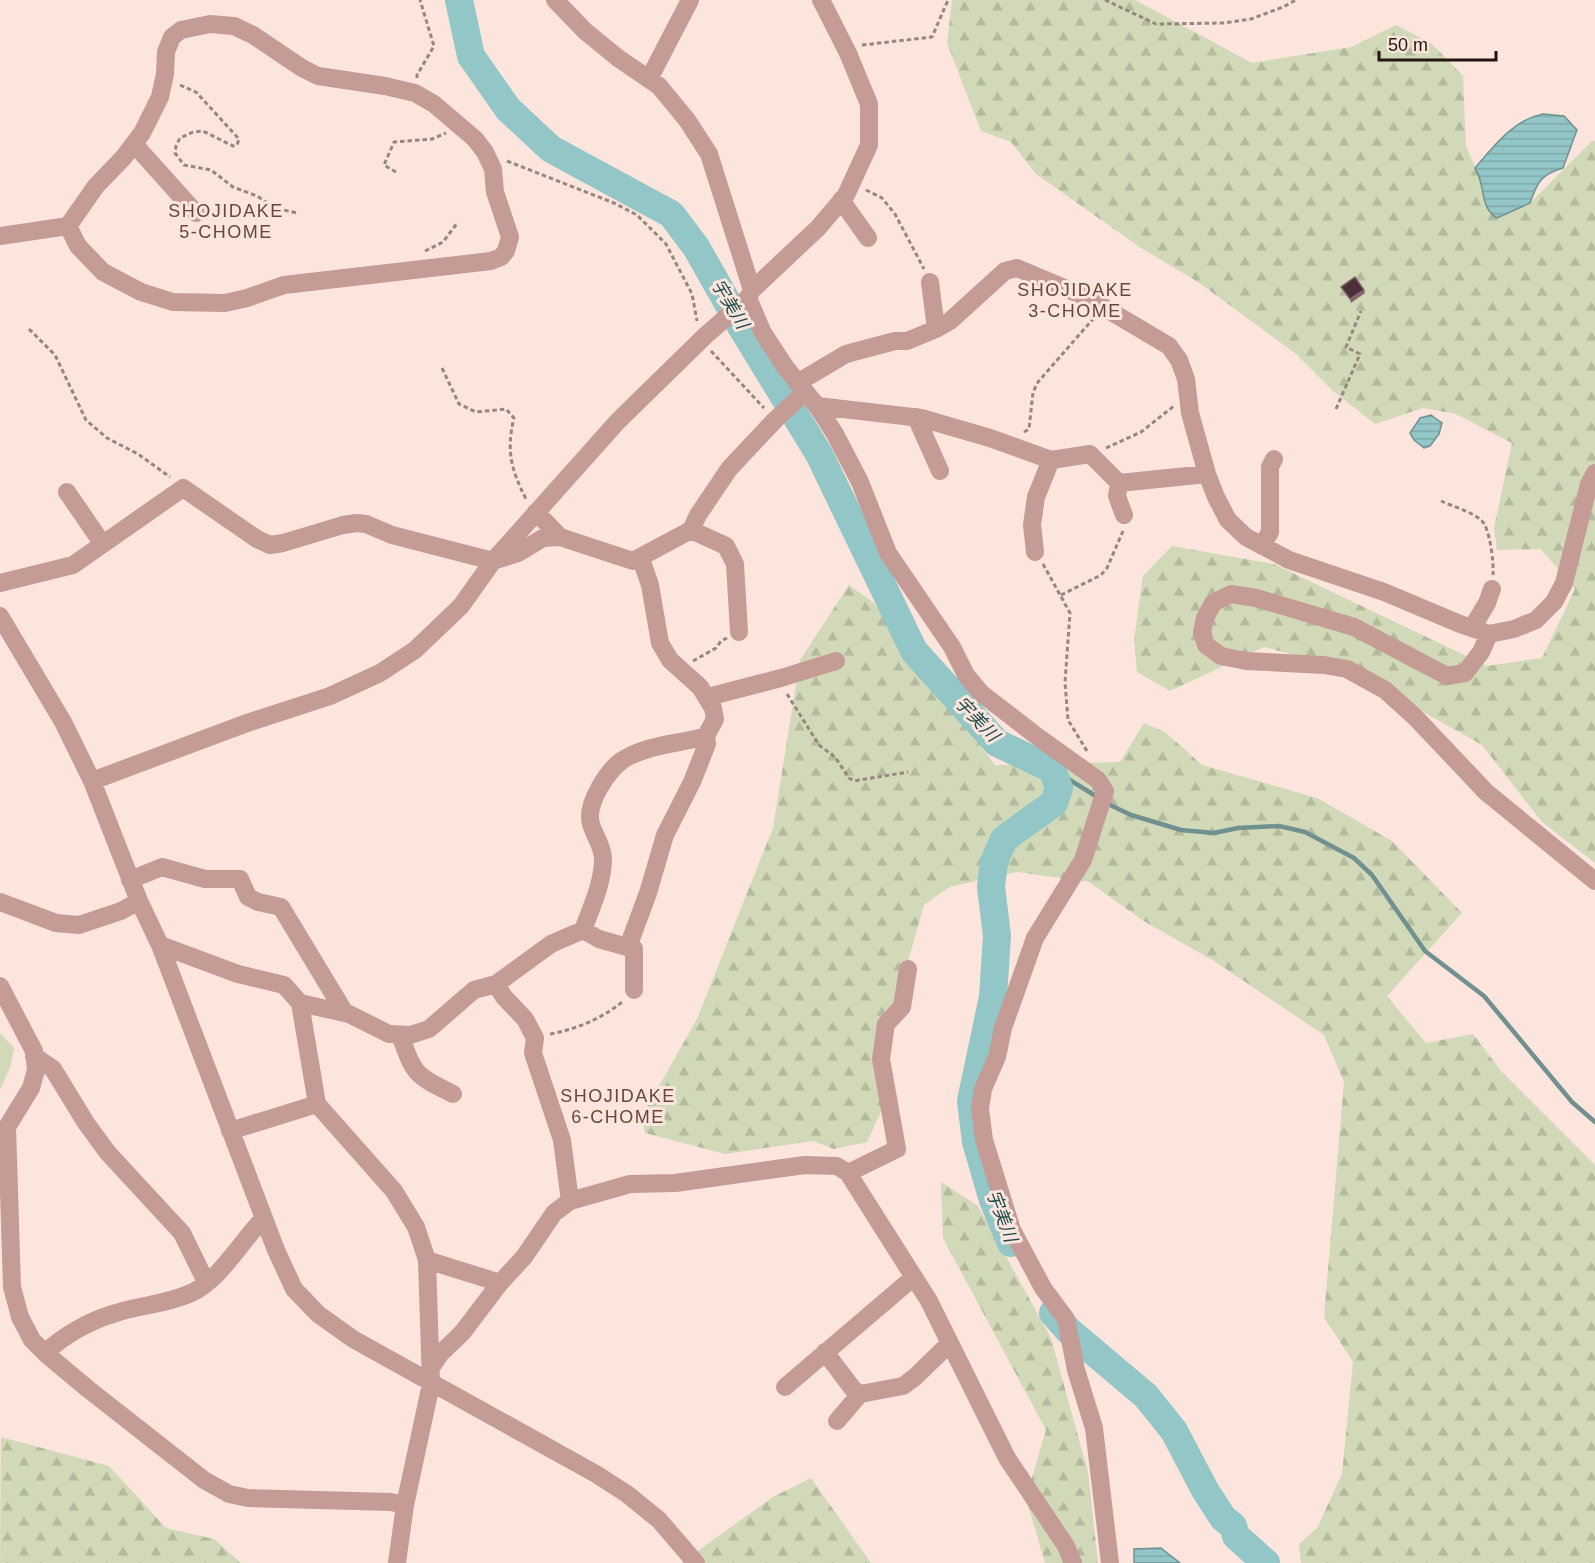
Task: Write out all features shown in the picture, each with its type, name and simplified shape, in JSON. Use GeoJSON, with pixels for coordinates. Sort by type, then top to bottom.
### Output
{"type":"FeatureCollection","features":[{"type":"Feature","properties":{"kind":"street"},"geometry":{"type":"LineString","coordinates":[[555,0],[585,31],[618,58],[659,86],[687,120],[709,154],[747,297],[763,333],[804,394],[835,434],[860,482],[888,553],[952,647],[966,675],[981,693],[1098,780],[1105,791],[1083,860],[1035,938],[1003,1028],[997,1057],[983,1089],[980,1109],[984,1140],[1012,1230],[1043,1288],[1066,1319],[1076,1370],[1094,1428],[1110,1563]]}},
{"type":"Feature","properties":{"kind":"street"},"geometry":{"type":"LineString","coordinates":[[649,79],[690,0]]}},
{"type":"Feature","properties":{"kind":"street"},"geometry":{"type":"LineString","coordinates":[[93,781],[247,723],[330,696],[380,673],[415,650],[461,606],[493,561],[618,421],[818,228],[841,200],[869,145],[869,104],[848,53],[821,0]]}},
{"type":"Feature","properties":{"kind":"street"},"geometry":{"type":"LineString","coordinates":[[0,236],[68,226],[96,186],[123,158],[142,133],[160,97],[164,81],[166,52],[172,37],[182,30],[210,24],[234,26],[253,35],[318,76],[385,86],[418,95],[434,104],[475,139],[487,157],[493,169],[495,192],[510,237],[506,251],[501,257],[491,261],[284,285],[225,303],[173,302],[141,291],[103,272],[78,246],[68,226]]}},
{"type":"Feature","properties":{"kind":"street"},"geometry":{"type":"LineString","coordinates":[[134,144],[196,213]]}},
{"type":"Feature","properties":{"kind":"street"},"geometry":{"type":"LineString","coordinates":[[841,200],[868,238]]}},
{"type":"Feature","properties":{"kind":"street"},"geometry":{"type":"LineString","coordinates":[[0,583],[73,565],[183,488],[257,540],[270,545],[357,523],[366,524],[392,535],[493,561],[518,553],[543,538],[560,537],[633,561],[641,559],[692,530],[698,515],[729,469],[778,417],[846,354],[895,341],[907,341],[936,329],[950,321],[1005,271],[1017,268],[1088,298],[1169,345],[1179,360],[1186,379],[1190,413],[1216,497],[1228,520],[1246,537],[1289,560],[1384,592],[1480,631],[1514,629],[1536,620],[1554,602],[1564,583],[1589,484],[1595,472]]}},
{"type":"Feature","properties":{"kind":"street"},"geometry":{"type":"LineString","coordinates":[[930,282],[936,329]]}},
{"type":"Feature","properties":{"kind":"street"},"geometry":{"type":"LineString","coordinates":[[804,394],[916,417],[1051,460],[1090,454],[1119,483],[1207,474]]}},
{"type":"Feature","properties":{"kind":"street"},"geometry":{"type":"LineString","coordinates":[[916,417],[940,471]]}},
{"type":"Feature","properties":{"kind":"street"},"geometry":{"type":"LineString","coordinates":[[1262,546],[1270,532],[1270,467],[1274,459]]}},
{"type":"Feature","properties":{"kind":"street"},"geometry":{"type":"LineString","coordinates":[[1035,552],[1032,525],[1036,497],[1051,460]]}},
{"type":"Feature","properties":{"kind":"street"},"geometry":{"type":"LineString","coordinates":[[1119,483],[1117,496],[1124,515]]}},
{"type":"Feature","properties":{"kind":"street"},"geometry":{"type":"LineString","coordinates":[[68,492],[102,543]]}},
{"type":"Feature","properties":{"kind":"street"},"geometry":{"type":"LineString","coordinates":[[536,512],[560,537]]}},
{"type":"Feature","properties":{"kind":"street"},"geometry":{"type":"LineString","coordinates":[[692,530],[726,546],[735,564],[739,632]]}},
{"type":"Feature","properties":{"kind":"street"},"geometry":{"type":"LineString","coordinates":[[628,947],[648,894],[665,835],[692,782],[707,744],[706,736],[715,719],[708,697],[670,660],[660,643],[650,585],[641,559]]}},
{"type":"Feature","properties":{"kind":"street"},"geometry":{"type":"LineString","coordinates":[[1492,589],[1480,631],[1481,652],[1465,673],[1447,676],[1354,627],[1256,598],[1231,594],[1213,603],[1205,618],[1202,632],[1206,645],[1221,656],[1246,661],[1347,669],[1385,690],[1415,717],[1486,792],[1595,881]]}},
{"type":"Feature","properties":{"kind":"street"},"geometry":{"type":"LineString","coordinates":[[0,616],[63,722],[93,781],[130,880],[160,945],[230,1131],[294,1289],[318,1314],[353,1339],[430,1376],[627,1494],[658,1521],[696,1563]]}},
{"type":"Feature","properties":{"kind":"street"},"geometry":{"type":"LineString","coordinates":[[708,697],[836,661]]}},
{"type":"Feature","properties":{"kind":"street"},"geometry":{"type":"LineString","coordinates":[[300,1003],[345,1013],[389,1034],[410,1035],[429,1029],[474,990],[496,984],[550,944],[584,930],[598,887],[603,858],[588,812],[598,790],[624,759],[654,746],[688,742],[706,736]]}},
{"type":"Feature","properties":{"kind":"street"},"geometry":{"type":"LineString","coordinates":[[130,880],[162,867],[205,879],[240,879],[248,897],[258,902],[281,907],[345,1013]]}},
{"type":"Feature","properties":{"kind":"street"},"geometry":{"type":"LineString","coordinates":[[0,902],[56,923],[79,925],[139,902]]}},
{"type":"Feature","properties":{"kind":"street"},"geometry":{"type":"LineString","coordinates":[[584,930],[599,939],[634,949],[634,990]]}},
{"type":"Feature","properties":{"kind":"street"},"geometry":{"type":"LineString","coordinates":[[160,945],[238,974],[284,985],[300,1003],[317,1104],[394,1191],[416,1227],[427,1260],[430,1376],[405,1505],[397,1563]]}},
{"type":"Feature","properties":{"kind":"street"},"geometry":{"type":"LineString","coordinates":[[848,1173],[897,1149],[881,1059],[886,1024],[902,1007],[908,969]]}},
{"type":"Feature","properties":{"kind":"street"},"geometry":{"type":"LineString","coordinates":[[496,984],[504,997],[525,1019],[535,1038],[533,1053],[562,1140],[570,1201]]}},
{"type":"Feature","properties":{"kind":"street"},"geometry":{"type":"LineString","coordinates":[[0,986],[34,1051],[36,1070],[31,1088],[7,1127],[12,1287],[20,1317],[32,1340],[45,1353],[204,1480],[229,1494],[248,1498],[391,1502],[405,1505]]}},
{"type":"Feature","properties":{"kind":"street"},"geometry":{"type":"LineString","coordinates":[[400,1035],[413,1070],[423,1079],[453,1094]]}},
{"type":"Feature","properties":{"kind":"street"},"geometry":{"type":"LineString","coordinates":[[34,1056],[53,1069],[86,1123],[108,1153],[183,1233],[206,1282]]}},
{"type":"Feature","properties":{"kind":"street"},"geometry":{"type":"LineString","coordinates":[[230,1131],[317,1104]]}},
{"type":"Feature","properties":{"kind":"street"},"geometry":{"type":"LineString","coordinates":[[430,1376],[441,1353],[462,1333],[500,1283],[524,1257],[554,1213],[570,1201],[630,1184],[675,1183],[805,1165],[837,1166],[848,1173],[929,1301],[1007,1458],[1066,1546],[1073,1563]]}},
{"type":"Feature","properties":{"kind":"street"},"geometry":{"type":"LineString","coordinates":[[45,1353],[56,1343],[93,1321],[117,1312],[155,1306],[193,1293],[217,1274],[264,1218]]}},
{"type":"Feature","properties":{"kind":"street"},"geometry":{"type":"LineString","coordinates":[[427,1260],[500,1283]]}},
{"type":"Feature","properties":{"kind":"street"},"geometry":{"type":"LineString","coordinates":[[785,1386],[914,1277]]}},
{"type":"Feature","properties":{"kind":"street"},"geometry":{"type":"LineString","coordinates":[[837,1421],[860,1394],[903,1386],[950,1343]]}},
{"type":"Feature","properties":{"kind":"street"},"geometry":{"type":"LineString","coordinates":[[825,1352],[853,1389],[860,1394]]}},
{"type":"Feature","properties":{"kind":"path"},"geometry":{"type":"LineString","coordinates":[[418,95],[417,75],[434,46],[420,0]]}},
{"type":"Feature","properties":{"kind":"path"},"geometry":{"type":"LineString","coordinates":[[848,53],[860,45],[932,37],[948,0]]}},
{"type":"Feature","properties":{"kind":"path"},"geometry":{"type":"LineString","coordinates":[[1105,0],[1156,24],[1224,23],[1251,19],[1296,0]]}},
{"type":"Feature","properties":{"kind":"path"},"geometry":{"type":"LineString","coordinates":[[164,81],[196,92],[239,139],[237,145],[233,146],[203,131],[193,132],[180,138],[176,146],[175,153],[179,161],[184,165],[211,170],[233,187],[257,196],[275,208],[297,213]]}},
{"type":"Feature","properties":{"kind":"path"},"geometry":{"type":"LineString","coordinates":[[396,172],[384,165],[394,142],[432,139],[461,127]]}},
{"type":"Feature","properties":{"kind":"path"},"geometry":{"type":"LineString","coordinates":[[487,157],[495,156],[551,177],[637,215],[666,244],[680,269],[692,294],[703,338],[778,417]]}},
{"type":"Feature","properties":{"kind":"path"},"geometry":{"type":"LineString","coordinates":[[851,183],[882,198],[895,214],[919,256],[930,282]]}},
{"type":"Feature","properties":{"kind":"path"},"geometry":{"type":"LineString","coordinates":[[416,255],[443,242],[458,222]]}},
{"type":"Feature","properties":{"kind":"path"},"geometry":{"type":"LineString","coordinates":[[1009,445],[1011,441],[1029,429],[1033,392],[1038,382],[1104,307]]}},
{"type":"Feature","properties":{"kind":"path"},"geometry":{"type":"LineString","coordinates":[[1336,409],[1360,354],[1346,347],[1361,311]]}},
{"type":"Feature","properties":{"kind":"path"},"geometry":{"type":"LineString","coordinates":[[29,329],[55,355],[86,420],[107,438],[138,454],[183,488]]}},
{"type":"Feature","properties":{"kind":"path"},"geometry":{"type":"LineString","coordinates":[[442,368],[459,404],[476,412],[506,409],[512,413],[514,418],[509,455],[515,477],[526,499],[536,512]]}},
{"type":"Feature","properties":{"kind":"path"},"geometry":{"type":"LineString","coordinates":[[1091,456],[1141,432],[1175,405],[1188,401]]}},
{"type":"Feature","properties":{"kind":"path"},"geometry":{"type":"LineString","coordinates":[[1441,501],[1481,520],[1485,526],[1494,564],[1492,589]]}},
{"type":"Feature","properties":{"kind":"path"},"geometry":{"type":"LineString","coordinates":[[1061,595],[1101,575],[1107,568],[1125,528],[1124,515]]}},
{"type":"Feature","properties":{"kind":"path"},"geometry":{"type":"LineString","coordinates":[[1035,552],[1070,613],[1065,682],[1068,720],[1090,756]]}},
{"type":"Feature","properties":{"kind":"path"},"geometry":{"type":"LineString","coordinates":[[680,669],[716,648],[721,641],[739,632]]}},
{"type":"Feature","properties":{"kind":"path"},"geometry":{"type":"LineString","coordinates":[[778,679],[819,745],[835,757],[849,778],[854,781],[908,772]]}},
{"type":"Feature","properties":{"kind":"path"},"geometry":{"type":"LineString","coordinates":[[535,1038],[569,1031],[596,1020],[621,1004],[634,990]]}},
{"type":"Feature","properties":{"kind":"green space"},"geometry":{"type":"Polygon","coordinates":[[[952,0],[1135,0],[1252,63],[1351,47],[1396,25],[1432,44],[1463,76],[1466,146],[1497,218],[1530,203],[1592,141],[1595,141],[1595,863],[1542,822],[1482,745],[1347,669],[1264,647],[1170,691],[1137,672],[1134,640],[1143,576],[1172,546],[1274,564],[1487,666],[1542,658],[1575,589],[1541,549],[1497,550],[1494,528],[1512,443],[1456,414],[1423,408],[1375,424],[1332,390],[1296,354],[1198,282],[1141,248],[1036,174],[1011,142],[981,131],[947,43],[952,0]]]}},
{"type":"Feature","properties":{"kind":"green space"},"geometry":{"type":"Polygon","coordinates":[[[849,585],[874,603],[995,765],[1120,762],[1144,723],[1165,732],[1202,765],[1317,798],[1392,841],[1462,913],[1387,996],[1426,1043],[1473,1034],[1502,1072],[1595,1165],[1595,1563],[1301,1563],[1299,1544],[1317,1528],[1342,1474],[1353,1362],[1324,1317],[1344,1082],[1324,1035],[1214,961],[1142,920],[1089,882],[1017,872],[949,887],[924,905],[883,1049],[882,1109],[867,1142],[834,1149],[813,1141],[725,1154],[645,1133],[642,1116],[697,1019],[773,828],[800,660],[849,585]]]}},
{"type":"Feature","properties":{"kind":"green space"},"geometry":{"type":"Polygon","coordinates":[[[0,1033],[14,1048],[10,1068],[0,1090],[0,1033]]]}},
{"type":"Feature","properties":{"kind":"green space"},"geometry":{"type":"Polygon","coordinates":[[[941,1182],[978,1206],[1051,1338],[1088,1472],[1098,1563],[1045,1563],[1026,1498],[1046,1430],[943,1238],[941,1182]]]}},
{"type":"Feature","properties":{"kind":"green space"},"geometry":{"type":"Polygon","coordinates":[[[1,1437],[109,1466],[166,1528],[214,1539],[241,1563],[0,1563],[1,1437]]]}},
{"type":"Feature","properties":{"kind":"green space"},"geometry":{"type":"Polygon","coordinates":[[[811,1478],[871,1563],[681,1563],[773,1497],[811,1478]]]}},
{"type":"Feature","properties":{"kind":"water"},"geometry":{"type":"Polygon","coordinates":[[[1543,114],[1564,116],[1577,130],[1563,168],[1550,173],[1541,180],[1530,203],[1497,218],[1485,202],[1481,181],[1475,168],[1513,128],[1532,117],[1543,114]]]}},
{"type":"Feature","properties":{"kind":"water"},"geometry":{"type":"Polygon","coordinates":[[[1431,415],[1442,423],[1439,434],[1430,446],[1424,448],[1414,440],[1410,433],[1420,418],[1431,415]]]}},
{"type":"Feature","properties":{"kind":"water"},"geometry":{"type":"Polygon","coordinates":[[[1161,1548],[1180,1563],[1134,1563],[1134,1549],[1161,1548]]]}},
{"type":"Feature","properties":{"kind":"building"},"geometry":{"type":"Polygon","coordinates":[[[1355,277],[1364,290],[1350,299],[1341,287],[1355,277]]]}},
{"type":"Feature","properties":{"kind":"waterway","name":"宇美川"},"geometry":{"type":"LineString","coordinates":[[459,0],[471,56],[508,109],[551,149],[671,214],[696,247],[742,328],[819,454],[914,651],[997,743],[1052,769],[1059,788],[1054,803],[1004,839],[994,862],[991,887],[997,936],[993,997],[971,1101],[976,1142],[993,1200],[1011,1243]]}},
{"type":"Feature","properties":{"kind":"waterway"},"geometry":{"type":"LineString","coordinates":[[1052,769],[1099,798]]}},
{"type":"Feature","properties":{"kind":"waterway"},"geometry":{"type":"LineString","coordinates":[[1106,803],[1131,815],[1181,830],[1214,833],[1238,828],[1279,826],[1305,832],[1354,858],[1372,875],[1425,951],[1484,996],[1572,1102],[1595,1122]]}},
{"type":"Feature","properties":{"kind":"waterway","name":"宇美川"},"geometry":{"type":"LineString","coordinates":[[1053,1313],[1069,1331],[1146,1396],[1174,1431],[1205,1490],[1223,1518],[1233,1526],[1236,1536],[1266,1563]]}},
{"type":"Feature","properties":{"kind":"district","name":"SHOJIDAKE 5-CHOME"},"geometry":{"type":"Point","coordinates":[226,221]}},
{"type":"Feature","properties":{"kind":"district","name":"SHOJIDAKE 3-CHOME"},"geometry":{"type":"Point","coordinates":[1075,300]}},
{"type":"Feature","properties":{"kind":"district","name":"SHOJIDAKE 6-CHOME"},"geometry":{"type":"Point","coordinates":[618,1106]}}]}
